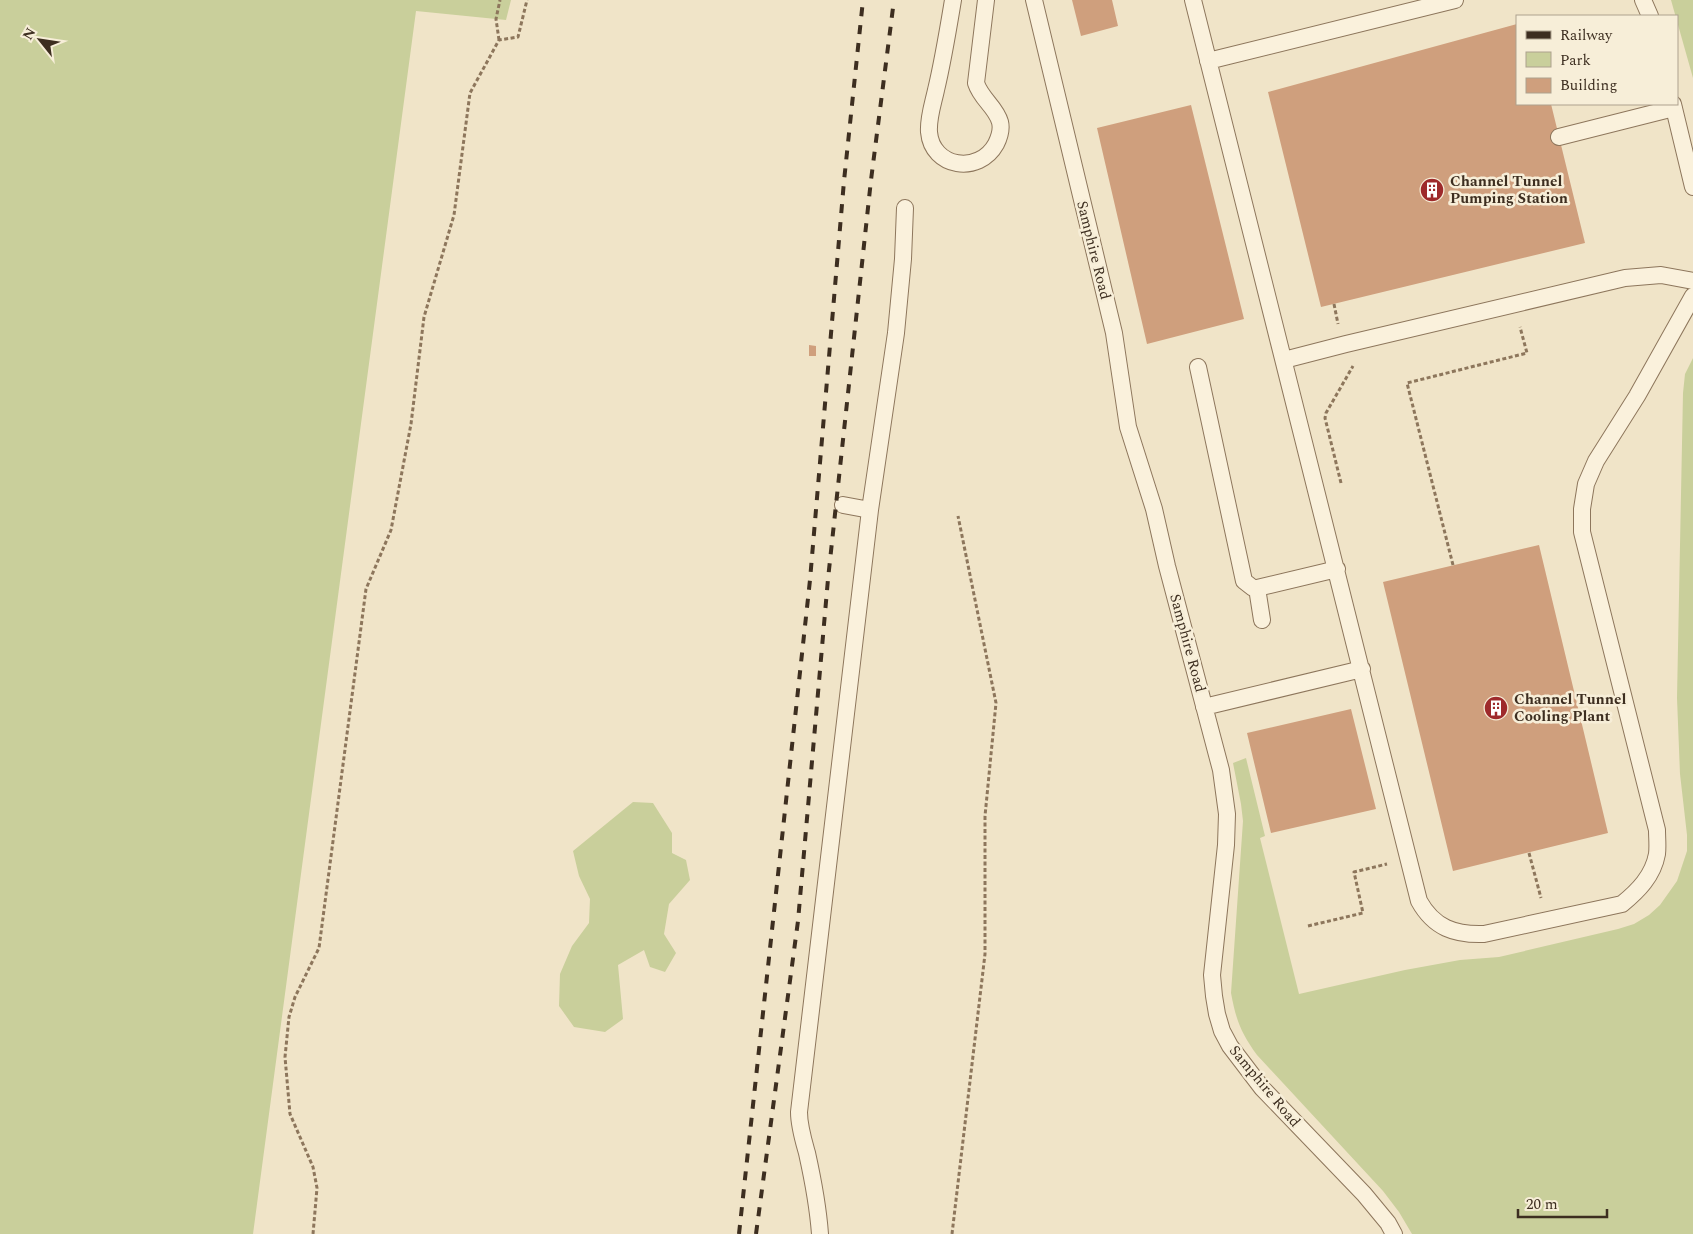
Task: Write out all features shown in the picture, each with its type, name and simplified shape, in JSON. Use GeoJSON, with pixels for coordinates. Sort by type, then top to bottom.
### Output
{"type":"FeatureCollection","features":[{"type":"Feature","properties":{"kind":"lane"},"geometry":{"type":"LineString","coordinates":[[953,0],[931,112],[929,132],[932,144],[937,152],[947,161],[959,164],[972,163],[984,158],[993,149],[1000,137],[1000,123],[995,112],[979,93],[976,83],[986,0]]}},
{"type":"Feature","properties":{"kind":"lane","name":"Samphire Road"},"geometry":{"type":"LineString","coordinates":[[1034,0],[1114,333],[1128,428],[1154,509],[1167,566],[1221,770],[1227,814],[1226,844],[1212,975],[1214,996],[1222,1031],[1230,1046],[1262,1088],[1364,1194],[1388,1223],[1394,1234]]}},
{"type":"Feature","properties":{"kind":"lane"},"geometry":{"type":"LineString","coordinates":[[1193,0],[1420,901],[1426,912],[1451,931],[1467,935],[1484,934],[1622,904],[1637,892],[1649,877],[1657,854],[1657,830],[1582,532],[1582,509],[1586,484],[1596,461],[1637,396],[1693,296]]}},
{"type":"Feature","properties":{"kind":"lane"},"geometry":{"type":"LineString","coordinates":[[1208,61],[1454,0]]}},
{"type":"Feature","properties":{"kind":"lane"},"geometry":{"type":"LineString","coordinates":[[1643,0],[1650,15]]}},
{"type":"Feature","properties":{"kind":"lane"},"geometry":{"type":"LineString","coordinates":[[1559,137],[1673,106],[1693,186]]}},
{"type":"Feature","properties":{"kind":"lane"},"geometry":{"type":"LineString","coordinates":[[820,1234],[818,1210],[807,1154],[799,1126],[799,1112],[870,510],[896,333],[903,259],[905,208]]}},
{"type":"Feature","properties":{"kind":"lane"},"geometry":{"type":"LineString","coordinates":[[1284,360],[1625,278],[1661,274],[1693,281]]}},
{"type":"Feature","properties":{"kind":"lane"},"geometry":{"type":"LineString","coordinates":[[1198,367],[1244,580],[1253,588],[1257,588],[1336,569]]}},
{"type":"Feature","properties":{"kind":"lane"},"geometry":{"type":"LineString","coordinates":[[842,505],[870,510]]}},
{"type":"Feature","properties":{"kind":"lane"},"geometry":{"type":"LineString","coordinates":[[1257,588],[1262,620]]}},
{"type":"Feature","properties":{"kind":"lane"},"geometry":{"type":"LineString","coordinates":[[1204,707],[1362,669]]}},
{"type":"Feature","properties":{"kind":"path"},"geometry":{"type":"LineString","coordinates":[[314,1234],[317,1188],[313,1167],[290,1114],[285,1057],[288,1017],[295,997],[319,948],[366,589],[391,530],[411,424],[424,317],[454,215],[470,93],[499,40],[496,19],[500,0]]}},
{"type":"Feature","properties":{"kind":"path"},"geometry":{"type":"LineString","coordinates":[[499,40],[518,37],[527,0]]}},
{"type":"Feature","properties":{"kind":"path"},"geometry":{"type":"LineString","coordinates":[[1334,304],[1340,331],[1355,362],[1325,418],[1341,485]]}},
{"type":"Feature","properties":{"kind":"path"},"geometry":{"type":"LineString","coordinates":[[1452,566],[1407,383],[1527,353],[1515,304]]}},
{"type":"Feature","properties":{"kind":"path"},"geometry":{"type":"LineString","coordinates":[[952,1234],[985,954],[985,816],[996,703],[958,516]]}},
{"type":"Feature","properties":{"kind":"path"},"geometry":{"type":"LineString","coordinates":[[1529,853],[1547,920]]}},
{"type":"Feature","properties":{"kind":"path"},"geometry":{"type":"LineString","coordinates":[[1308,926],[1363,913],[1354,872],[1409,859]]}},
{"type":"Feature","properties":{"kind":"green space"},"geometry":{"type":"Polygon","coordinates":[[[0,0],[511,0],[506,20],[416,11],[253,1234],[0,1234],[0,0]]]}},
{"type":"Feature","properties":{"kind":"green space"},"geometry":{"type":"Polygon","coordinates":[[[1671,0],[1693,0],[1693,78],[1678,25],[1678,15],[1675,15],[1671,0]]]}},
{"type":"Feature","properties":{"kind":"green space"},"geometry":{"type":"Polygon","coordinates":[[[1693,358],[1693,1234],[1412,1234],[1399,1212],[1383,1191],[1257,1055],[1240,1026],[1231,993],[1243,821],[1233,763],[1246,758],[1265,836],[1260,838],[1299,994],[1405,970],[1460,960],[1499,957],[1618,929],[1634,924],[1649,915],[1660,905],[1677,881],[1687,851],[1680,774],[1677,698],[1683,393],[1685,374],[1693,358]]]}},
{"type":"Feature","properties":{"kind":"green space"},"geometry":{"type":"Polygon","coordinates":[[[633,802],[653,803],[672,833],[672,853],[686,860],[690,880],[669,904],[664,934],[676,953],[665,972],[650,967],[644,950],[618,965],[623,1019],[605,1032],[574,1027],[559,1006],[560,974],[572,946],[589,923],[590,899],[579,876],[573,851],[633,802]]]}},
{"type":"Feature","properties":{"kind":"building"},"geometry":{"type":"Polygon","coordinates":[[[1072,0],[1112,0],[1118,26],[1081,36],[1072,0]]]}},
{"type":"Feature","properties":{"kind":"building","name":"Channel Tunnel Pumping Station"},"geometry":{"type":"Polygon","coordinates":[[[1516,24],[1516,105],[1551,105],[1585,243],[1321,307],[1268,92],[1516,24]]]}},
{"type":"Feature","properties":{"kind":"building"},"geometry":{"type":"Polygon","coordinates":[[[1191,105],[1244,319],[1147,344],[1097,128],[1191,105]]]}},
{"type":"Feature","properties":{"kind":"building"},"geometry":{"type":"Polygon","coordinates":[[[809,345],[816,346],[816,356],[809,356],[809,345]]]}},
{"type":"Feature","properties":{"kind":"building","name":"Channel Tunnel Cooling Plant"},"geometry":{"type":"Polygon","coordinates":[[[1539,545],[1608,833],[1453,871],[1383,582],[1539,545]]]}},
{"type":"Feature","properties":{"kind":"building"},"geometry":{"type":"Polygon","coordinates":[[[1351,709],[1376,809],[1271,833],[1247,733],[1351,709]]]}},
{"type":"Feature","properties":{"kind":"railway"},"geometry":{"type":"LineString","coordinates":[[739,1234],[810,580],[844,181],[863,0]]}},
{"type":"Feature","properties":{"kind":"railway"},"geometry":{"type":"LineString","coordinates":[[756,1234],[798,921],[828,579],[871,180],[894,0]]}},
{"type":"Feature","properties":{"kind":"place","name":"Channel Tunnel Pumping Station"},"geometry":{"type":"Point","coordinates":[1432,190]}},
{"type":"Feature","properties":{"kind":"place","name":"Channel Tunnel Cooling Plant"},"geometry":{"type":"Point","coordinates":[1496,708]}}]}
